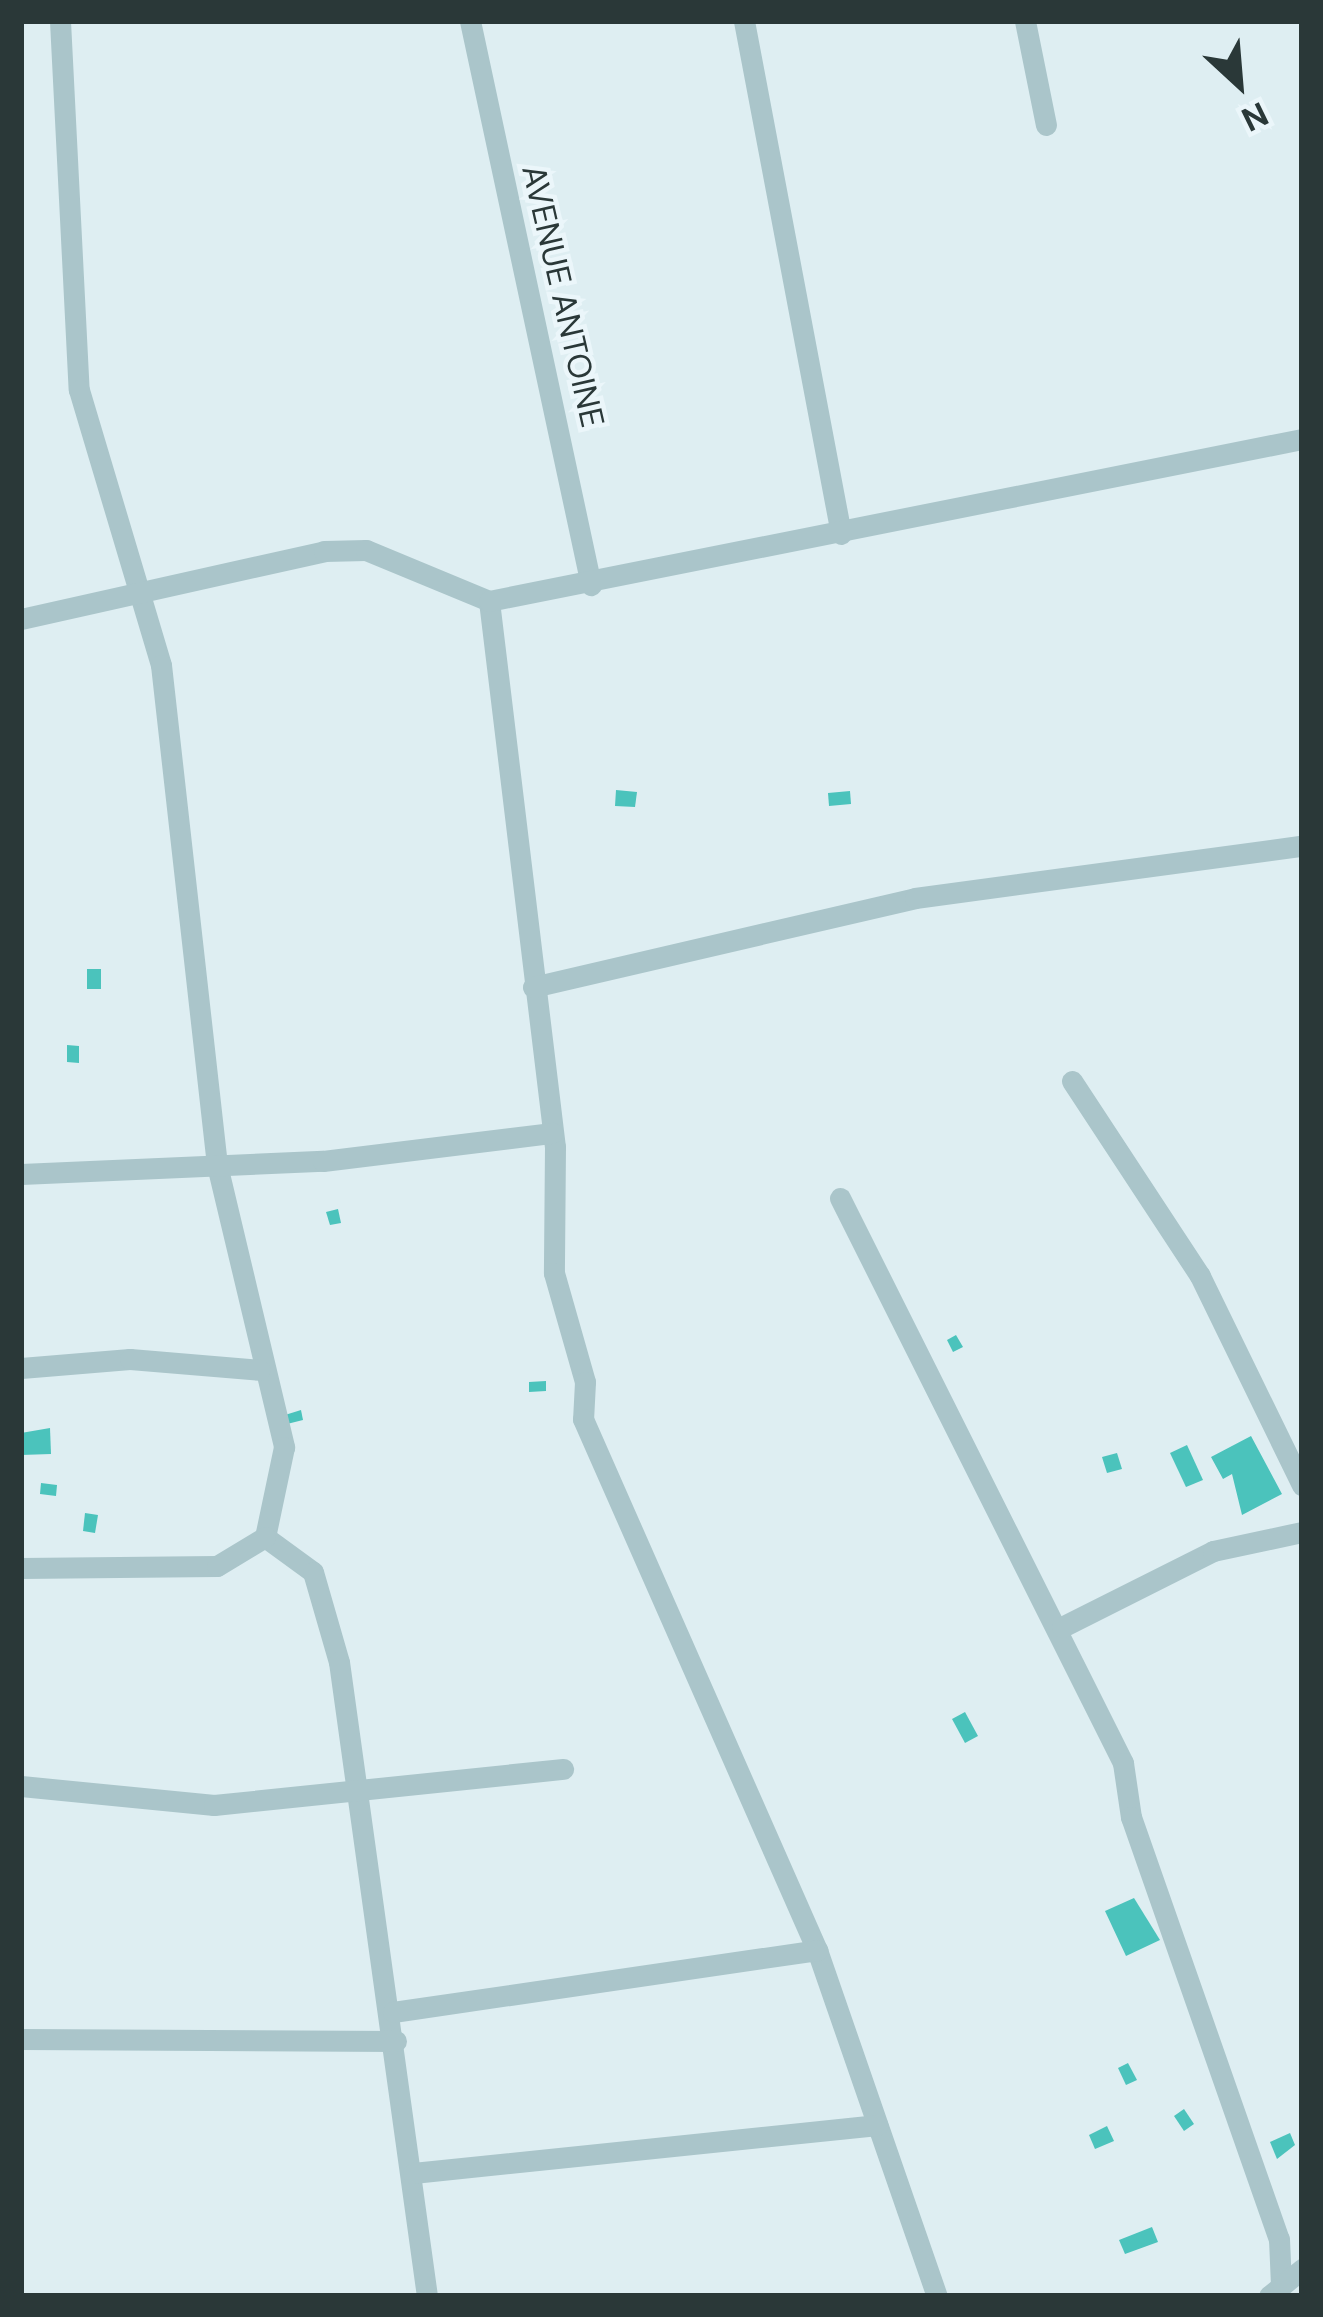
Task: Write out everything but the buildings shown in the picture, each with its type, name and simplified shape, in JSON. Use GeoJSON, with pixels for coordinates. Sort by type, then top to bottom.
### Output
{"type":"FeatureCollection","features":[{"type":"Feature","properties":{"kind":"street"},"geometry":{"type":"LineString","coordinates":[[21,1568],[217,1566],[265,1537],[284,1447],[260,1370],[263,1329],[217,1165],[170,716],[140,586],[79,390],[60,21]]}},
{"type":"Feature","properties":{"kind":"street","name":"AVENUE ANTOINE"},"geometry":{"type":"LineString","coordinates":[[470,21],[591,585]]}},
{"type":"Feature","properties":{"kind":"street"},"geometry":{"type":"LineString","coordinates":[[744,21],[842,534]]}},
{"type":"Feature","properties":{"kind":"street"},"geometry":{"type":"LineString","coordinates":[[1025,21],[1046,125]]}},
{"type":"Feature","properties":{"kind":"street"},"geometry":{"type":"LineString","coordinates":[[21,619],[140,586],[366,550],[489,601],[591,585],[1302,439]]}},
{"type":"Feature","properties":{"kind":"street"},"geometry":{"type":"LineString","coordinates":[[489,601],[552,1133],[554,1273],[589,1438],[817,1951],[937,2296]]}},
{"type":"Feature","properties":{"kind":"street"},"geometry":{"type":"LineString","coordinates":[[533,986],[915,898],[1302,846]]}},
{"type":"Feature","properties":{"kind":"street"},"geometry":{"type":"LineString","coordinates":[[1072,1081],[1200,1276],[1302,1485]]}},
{"type":"Feature","properties":{"kind":"street"},"geometry":{"type":"LineString","coordinates":[[21,1174],[217,1165],[552,1133]]}},
{"type":"Feature","properties":{"kind":"street"},"geometry":{"type":"LineString","coordinates":[[840,1198],[1062,1627],[1123,1763],[1131,1817],[1209,2017],[1250,2175],[1279,2239],[1275,2290]]}},
{"type":"Feature","properties":{"kind":"street"},"geometry":{"type":"LineString","coordinates":[[21,1368],[130,1359],[260,1370]]}},
{"type":"Feature","properties":{"kind":"street"},"geometry":{"type":"LineString","coordinates":[[1062,1627],[1213,1551],[1302,1532]]}},
{"type":"Feature","properties":{"kind":"street"},"geometry":{"type":"LineString","coordinates":[[265,1537],[313,1573],[358,1795],[393,2012],[427,2296]]}},
{"type":"Feature","properties":{"kind":"street"},"geometry":{"type":"LineString","coordinates":[[21,1786],[214,1804],[358,1795],[518,1766],[563,1769]]}},
{"type":"Feature","properties":{"kind":"street"},"geometry":{"type":"LineString","coordinates":[[393,2012],[817,1951]]}},
{"type":"Feature","properties":{"kind":"street"},"geometry":{"type":"LineString","coordinates":[[21,2039],[397,2041]]}},
{"type":"Feature","properties":{"kind":"street"},"geometry":{"type":"LineString","coordinates":[[413,2173],[878,2125]]}},
{"type":"Feature","properties":{"kind":"street"},"geometry":{"type":"LineString","coordinates":[[1275,2290],[1302,2269]]}}]}
